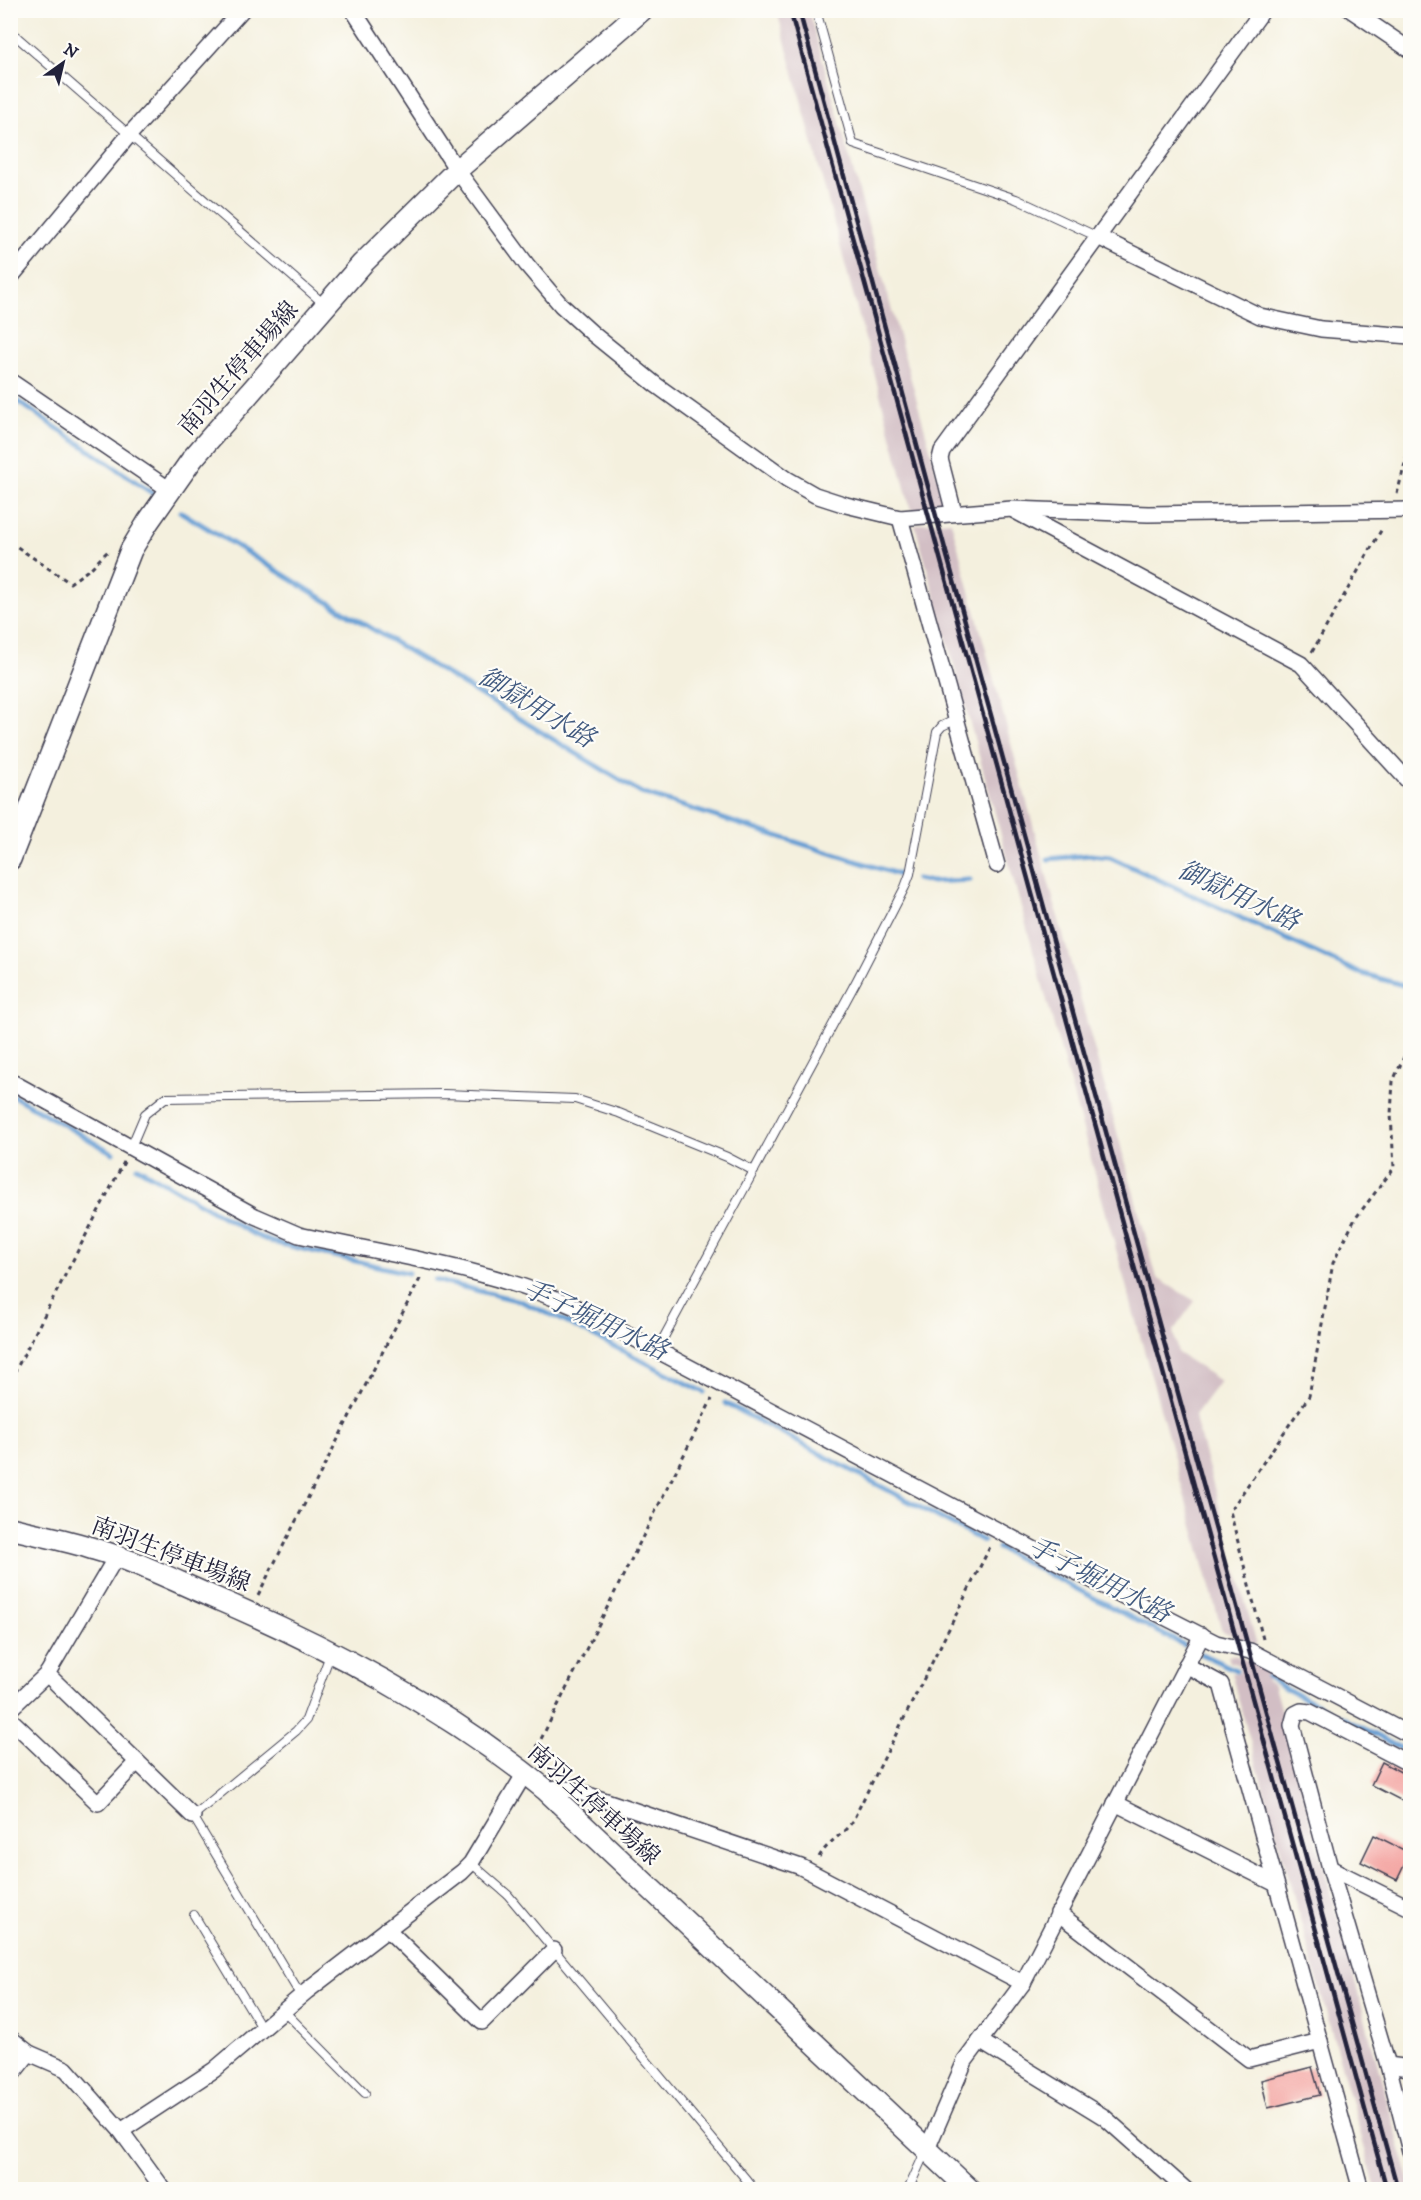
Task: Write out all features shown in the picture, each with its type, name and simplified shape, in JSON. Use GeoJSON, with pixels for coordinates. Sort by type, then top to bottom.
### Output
{"type":"FeatureCollection","features":[{"type":"Feature","properties":{"kind":"main road","name":"南羽生停車場線"},"geometry":{"type":"LineString","coordinates":[[10,859],[131,550],[200,449],[362,264],[457,170],[642,10]]}},
{"type":"Feature","properties":{"kind":"main road","name":"南羽生停車場線"},"geometry":{"type":"LineString","coordinates":[[10,1528],[95,1549],[116,1557],[252,1614],[332,1651],[405,1692],[525,1773],[546,1790],[970,2190]]}},
{"type":"Feature","properties":{"kind":"street"},"geometry":{"type":"LineString","coordinates":[[10,278],[130,134],[242,10]]}},
{"type":"Feature","properties":{"kind":"street"},"geometry":{"type":"LineString","coordinates":[[353,10],[457,170],[527,265],[561,305],[592,334],[656,385],[787,479],[815,495],[900,518],[1012,509],[1148,514],[1410,510]]}},
{"type":"Feature","properties":{"kind":"street"},"geometry":{"type":"LineString","coordinates":[[954,513],[940,459],[942,451],[1263,10]]}},
{"type":"Feature","properties":{"kind":"street"},"geometry":{"type":"LineString","coordinates":[[1351,10],[1410,50]]}},
{"type":"Feature","properties":{"kind":"street"},"geometry":{"type":"LineString","coordinates":[[1098,237],[1260,316],[1321,329],[1410,336]]}},
{"type":"Feature","properties":{"kind":"street"},"geometry":{"type":"LineString","coordinates":[[10,381],[170,490]]}},
{"type":"Feature","properties":{"kind":"street"},"geometry":{"type":"LineString","coordinates":[[1012,509],[1304,667],[1410,783]]}},
{"type":"Feature","properties":{"kind":"street"},"geometry":{"type":"LineString","coordinates":[[900,518],[997,865]]}},
{"type":"Feature","properties":{"kind":"street"},"geometry":{"type":"LineString","coordinates":[[10,1081],[279,1228],[299,1235],[484,1275],[543,1293],[657,1350],[998,1532],[1216,1643],[1250,1651],[1410,1735]]}},
{"type":"Feature","properties":{"kind":"street"},"geometry":{"type":"LineString","coordinates":[[10,1709],[46,1674],[116,1557]]}},
{"type":"Feature","properties":{"kind":"street"},"geometry":{"type":"LineString","coordinates":[[927,2149],[965,2061],[1023,1983],[1202,1635]]}},
{"type":"Feature","properties":{"kind":"street"},"geometry":{"type":"LineString","coordinates":[[1186,1665],[1221,1684],[1361,2190]]}},
{"type":"Feature","properties":{"kind":"street"},"geometry":{"type":"LineString","coordinates":[[46,1674],[193,1816]]}},
{"type":"Feature","properties":{"kind":"street"},"geometry":{"type":"LineString","coordinates":[[1410,1764],[1310,1712],[1301,1711],[1295,1714],[1292,1725],[1410,2151]]}},
{"type":"Feature","properties":{"kind":"street"},"geometry":{"type":"LineString","coordinates":[[10,1719],[98,1803],[137,1762]]}},
{"type":"Feature","properties":{"kind":"street"},"geometry":{"type":"LineString","coordinates":[[121,2131],[214,2070],[300,1996],[462,1872],[471,1863],[525,1773]]}},
{"type":"Feature","properties":{"kind":"street"},"geometry":{"type":"LineString","coordinates":[[546,1790],[558,1788],[574,1790],[801,1867],[1023,1983]]}},
{"type":"Feature","properties":{"kind":"street"},"geometry":{"type":"LineString","coordinates":[[1115,1803],[1276,1884]]}},
{"type":"Feature","properties":{"kind":"street"},"geometry":{"type":"LineString","coordinates":[[1330,1868],[1410,1908]]}},
{"type":"Feature","properties":{"kind":"street"},"geometry":{"type":"LineString","coordinates":[[1058,1913],[1249,2059],[1320,2041]]}},
{"type":"Feature","properties":{"kind":"street"},"geometry":{"type":"LineString","coordinates":[[387,1929],[482,2022],[554,1950]]}},
{"type":"Feature","properties":{"kind":"street"},"geometry":{"type":"LineString","coordinates":[[10,2038],[29,2053],[66,2069],[121,2131],[164,2190]]}},
{"type":"Feature","properties":{"kind":"street"},"geometry":{"type":"LineString","coordinates":[[980,2041],[1104,2117],[1186,2190]]}},
{"type":"Feature","properties":{"kind":"street"},"geometry":{"type":"LineString","coordinates":[[10,2077],[29,2053]]}},
{"type":"Feature","properties":{"kind":"street"},"geometry":{"type":"LineString","coordinates":[[1388,2065],[1410,2068]]}},
{"type":"Feature","properties":{"kind":"lane"},"geometry":{"type":"LineString","coordinates":[[816,10],[853,144],[1016,199],[1098,237]]}},
{"type":"Feature","properties":{"kind":"lane"},"geometry":{"type":"LineString","coordinates":[[10,31],[326,306]]}},
{"type":"Feature","properties":{"kind":"lane"},"geometry":{"type":"LineString","coordinates":[[657,1350],[905,887],[910,874],[937,732],[942,726],[955,720]]}},
{"type":"Feature","properties":{"kind":"lane"},"geometry":{"type":"LineString","coordinates":[[131,1148],[145,1114],[165,1098],[444,1094],[575,1099],[619,1113],[727,1157],[754,1171]]}},
{"type":"Feature","properties":{"kind":"lane"},"geometry":{"type":"LineString","coordinates":[[300,1996],[193,1816],[297,1731],[306,1720],[332,1651]]}},
{"type":"Feature","properties":{"kind":"lane"},"geometry":{"type":"LineString","coordinates":[[471,1863],[508,1895],[755,2190]]}},
{"type":"Feature","properties":{"kind":"lane"},"geometry":{"type":"LineString","coordinates":[[194,1915],[262,2028]]}},
{"type":"Feature","properties":{"kind":"lane"},"geometry":{"type":"LineString","coordinates":[[283,2010],[365,2093]]}},
{"type":"Feature","properties":{"kind":"lane"},"geometry":{"type":"LineString","coordinates":[[908,2190],[927,2149]]}},
{"type":"Feature","properties":{"kind":"path"},"geometry":{"type":"LineString","coordinates":[[1304,667],[1392,511],[1410,444]]}},
{"type":"Feature","properties":{"kind":"path"},"geometry":{"type":"LineString","coordinates":[[10,542],[70,583],[91,568],[108,550],[131,550]]}},
{"type":"Feature","properties":{"kind":"path"},"geometry":{"type":"LineString","coordinates":[[1269,1661],[1230,1511],[1309,1396],[1333,1263],[1355,1219],[1394,1168],[1391,1114],[1393,1081],[1410,1044]]}},
{"type":"Feature","properties":{"kind":"path"},"geometry":{"type":"LineString","coordinates":[[10,1381],[131,1148]]}},
{"type":"Feature","properties":{"kind":"path"},"geometry":{"type":"LineString","coordinates":[[252,1614],[263,1587],[420,1279],[425,1262]]}},
{"type":"Feature","properties":{"kind":"path"},"geometry":{"type":"LineString","coordinates":[[525,1773],[719,1383]]}},
{"type":"Feature","properties":{"kind":"path"},"geometry":{"type":"LineString","coordinates":[[812,1872],[824,1848],[847,1829],[852,1821],[998,1532]]}},
{"type":"Feature","properties":{"kind":"shaded area"},"geometry":{"type":"Polygon","coordinates":[[[777,11],[809,11],[946,506],[938,511],[911,510],[777,11]]]}},
{"type":"Feature","properties":{"kind":"shaded area"},"geometry":{"type":"Polygon","coordinates":[[[951,521],[1157,1278],[1195,1301],[1173,1331],[1178,1353],[1220,1381],[1195,1415],[1257,1645],[1222,1631],[915,525],[951,521]]]}},
{"type":"Feature","properties":{"kind":"shaded area"},"geometry":{"type":"Polygon","coordinates":[[[1234,1655],[1267,1668],[1269,1672],[1266,1674],[1267,1681],[1274,1686],[1410,2189],[1376,2189],[1231,1673],[1240,1673],[1239,1665],[1230,1662],[1228,1656],[1234,1655]]]}},
{"type":"Feature","properties":{"kind":"building"},"geometry":{"type":"Polygon","coordinates":[[[1382,1762],[1410,1777],[1410,1805],[1371,1785],[1382,1762]]]}},
{"type":"Feature","properties":{"kind":"building"},"geometry":{"type":"Polygon","coordinates":[[[1374,1835],[1410,1853],[1397,1880],[1361,1862],[1374,1835]]]}},
{"type":"Feature","properties":{"kind":"building"},"geometry":{"type":"Polygon","coordinates":[[[1312,2067],[1320,2095],[1268,2108],[1261,2080],[1312,2067]]]}},
{"type":"Feature","properties":{"kind":"waterway","name":"御獄用水路"},"geometry":{"type":"LineString","coordinates":[[10,396],[155,495]]}},
{"type":"Feature","properties":{"kind":"waterway","name":"御獄用水路"},"geometry":{"type":"LineString","coordinates":[[181,512],[641,793],[900,875]]}},
{"type":"Feature","properties":{"kind":"waterway","name":"御獄用水路"},"geometry":{"type":"LineString","coordinates":[[1048,859],[1090,855],[1110,857],[1357,972],[1410,987]]}},
{"type":"Feature","properties":{"kind":"waterway","name":"御獄用水路"},"geometry":{"type":"LineString","coordinates":[[916,879],[931,882],[970,880]]}},
{"type":"Feature","properties":{"kind":"waterway","name":"手子堀用水路"},"geometry":{"type":"LineString","coordinates":[[10,1094],[113,1153]]}},
{"type":"Feature","properties":{"kind":"waterway","name":"手子堀用水路"},"geometry":{"type":"LineString","coordinates":[[137,1167],[255,1235],[272,1242],[408,1273]]}},
{"type":"Feature","properties":{"kind":"waterway","name":"手子堀用水路"},"geometry":{"type":"LineString","coordinates":[[435,1280],[520,1301],[704,1392]]}},
{"type":"Feature","properties":{"kind":"waterway","name":"手子堀用水路"},"geometry":{"type":"LineString","coordinates":[[725,1403],[983,1541]]}},
{"type":"Feature","properties":{"kind":"waterway","name":"手子堀用水路"},"geometry":{"type":"LineString","coordinates":[[998,1548],[1184,1645]]}},
{"type":"Feature","properties":{"kind":"waterway","name":"手子堀用水路"},"geometry":{"type":"LineString","coordinates":[[1201,1654],[1236,1670]]}},
{"type":"Feature","properties":{"kind":"waterway","name":"手子堀用水路"},"geometry":{"type":"LineString","coordinates":[[1268,1677],[1410,1753]]}},
{"type":"Feature","properties":{"kind":"railway"},"geometry":{"type":"LineString","coordinates":[[790,10],[1387,2190]]}},
{"type":"Feature","properties":{"kind":"railway"},"geometry":{"type":"LineString","coordinates":[[799,10],[936,516],[1398,2190]]}}]}
